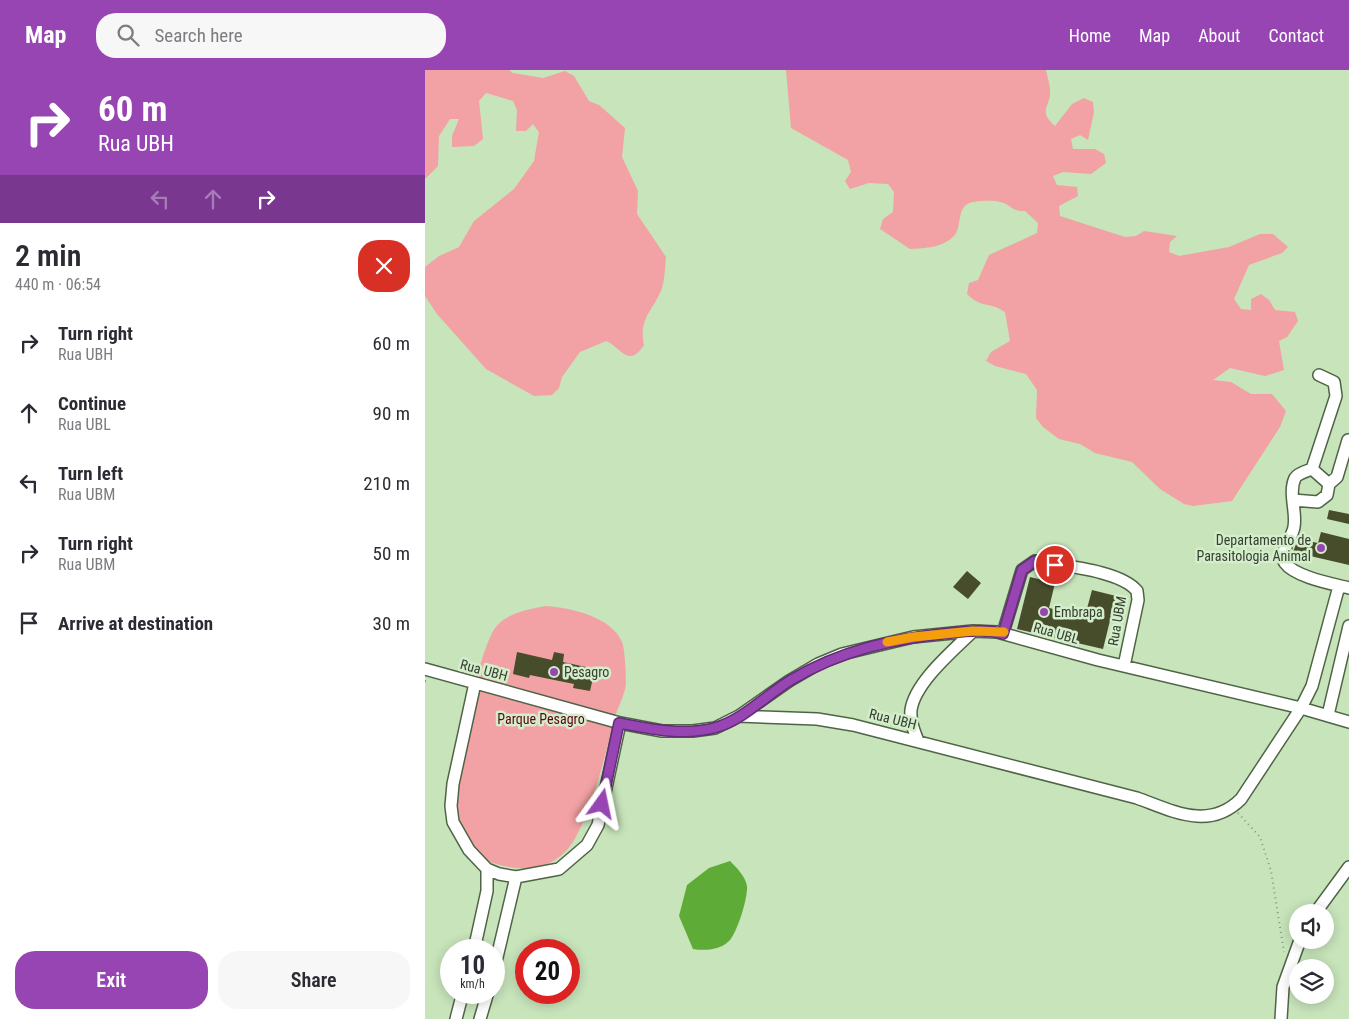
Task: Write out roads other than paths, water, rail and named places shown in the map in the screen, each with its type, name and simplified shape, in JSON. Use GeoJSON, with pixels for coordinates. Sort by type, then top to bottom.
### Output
{"type":"FeatureCollection","features":[{"type":"Feature","properties":{"kind":"street"},"geometry":{"type":"LineString","coordinates":[[1312,469],[1335,396],[1335,382],[1319,375]]}},
{"type":"Feature","properties":{"kind":"street"},"geometry":{"type":"LineString","coordinates":[[1293,500],[1318,502],[1327,495],[1329,484],[1337,477],[1348,440]]}},
{"type":"Feature","properties":{"kind":"street"},"geometry":{"type":"LineString","coordinates":[[1312,469],[1329,484]]}},
{"type":"Feature","properties":{"kind":"street"},"geometry":{"type":"LineString","coordinates":[[1301,708],[1312,686],[1344,587],[1294,572],[1285,563],[1283,554],[1294,526],[1293,500],[1295,478],[1297,475],[1312,469]]}},
{"type":"Feature","properties":{"kind":"street","name":"Rua UBM"},"geometry":{"type":"LineString","coordinates":[[1003,634],[1022,570],[1028,564],[1035,561],[1113,576],[1126,581],[1137,591],[1138,600],[1124,666]]}},
{"type":"Feature","properties":{"kind":"street"},"geometry":{"type":"LineString","coordinates":[[1328,715],[1349,626]]}},
{"type":"Feature","properties":{"kind":"street"},"geometry":{"type":"LineString","coordinates":[[917,741],[911,718],[917,692],[947,657],[973,631]]}},
{"type":"Feature","properties":{"kind":"street","name":"Rua UBL"},"geometry":{"type":"LineString","coordinates":[[739,716],[796,677],[842,654],[913,637],[973,631],[1003,634],[1124,666],[1301,708],[1349,722]]}},
{"type":"Feature","properties":{"kind":"street","name":"Rua UBH"},"geometry":{"type":"LineString","coordinates":[[425,669],[619,723],[662,731],[693,731],[715,728],[739,716],[817,719],[917,741],[1137,798],[1180,813],[1215,816],[1232,808],[1241,799],[1301,708]]}},
{"type":"Feature","properties":{"kind":"street"},"geometry":{"type":"LineString","coordinates":[[475,683],[451,806],[453,822],[459,836],[487,869],[516,877],[559,869],[587,844],[598,825],[619,723]]}},
{"type":"Feature","properties":{"kind":"street"},"geometry":{"type":"LineString","coordinates":[[1322,904],[1349,867]]}},
{"type":"Feature","properties":{"kind":"street"},"geometry":{"type":"LineString","coordinates":[[476,939],[487,891],[487,869]]}},
{"type":"Feature","properties":{"kind":"street"},"geometry":{"type":"LineString","coordinates":[[501,939],[516,877]]}},
{"type":"Feature","properties":{"kind":"street"},"geometry":{"type":"LineString","coordinates":[[1281,1019],[1283,987],[1297,949]]}},
{"type":"Feature","properties":{"kind":"street"},"geometry":{"type":"LineString","coordinates":[[456,1019],[460,1004]]}},
{"type":"Feature","properties":{"kind":"street"},"geometry":{"type":"LineString","coordinates":[[480,1019],[484,1004]]}},
{"type":"Feature","properties":{"kind":"place","name":"Departamento de Parasitologia Animal"},"geometry":{"type":"Point","coordinates":[1321,548]}},
{"type":"Feature","properties":{"kind":"place","name":"Embrapa"},"geometry":{"type":"Point","coordinates":[1044,612]}},
{"type":"Feature","properties":{"kind":"place","name":"Pesagro"},"geometry":{"type":"Point","coordinates":[554,672]}},
{"type":"Feature","properties":{"kind":"park label","name":"Parque Pesagro"},"geometry":{"type":"Point","coordinates":[541,719]}}]}
